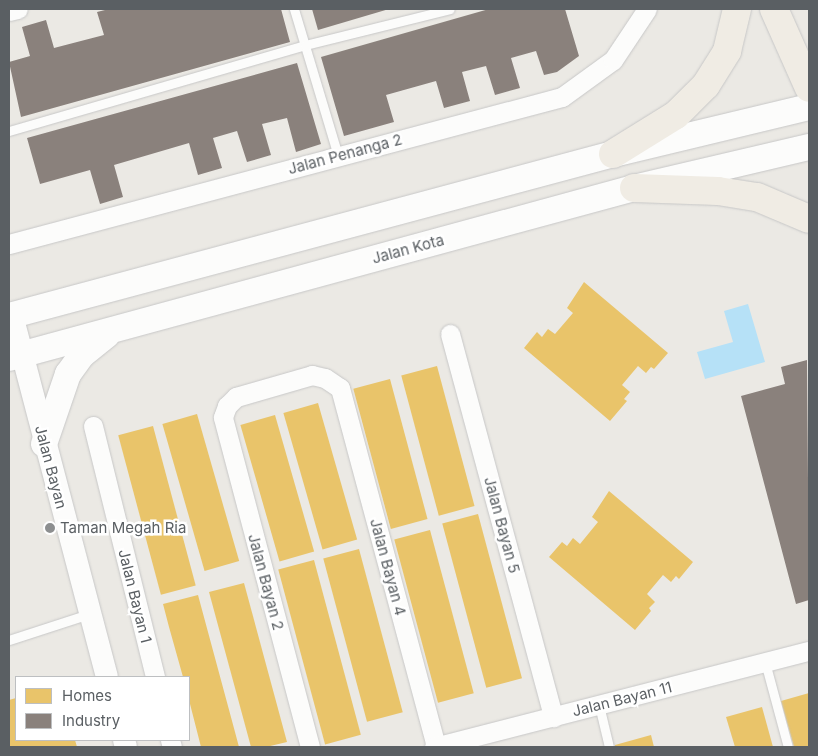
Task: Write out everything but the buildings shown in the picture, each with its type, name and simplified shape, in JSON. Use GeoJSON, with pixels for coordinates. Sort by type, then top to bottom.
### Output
{"type":"FeatureCollection","features":[{"type":"Feature","properties":{"kind":"highway"},"geometry":{"type":"LineString","coordinates":[[613,154],[676,115],[706,85],[727,51],[737,9]]}},
{"type":"Feature","properties":{"kind":"highway"},"geometry":{"type":"LineString","coordinates":[[774,9],[809,88]]}},
{"type":"Feature","properties":{"kind":"highway"},"geometry":{"type":"LineString","coordinates":[[634,188],[718,191],[757,197],[809,219]]}},
{"type":"Feature","properties":{"kind":"main road"},"geometry":{"type":"LineString","coordinates":[[10,311],[613,154],[809,107]]}},
{"type":"Feature","properties":{"kind":"main road","name":"Jalan Kota"},"geometry":{"type":"LineString","coordinates":[[15,356],[634,188],[809,147]]}},
{"type":"Feature","properties":{"kind":"main road"},"geometry":{"type":"LineString","coordinates":[[44,444],[68,374],[82,355],[113,329]]}},
{"type":"Feature","properties":{"kind":"street"},"geometry":{"type":"LineString","coordinates":[[9,11],[18,9]]}},
{"type":"Feature","properties":{"kind":"street","name":"Jalan Penanga 2"},"geometry":{"type":"LineString","coordinates":[[9,244],[562,97],[613,60],[647,9]]}},
{"type":"Feature","properties":{"kind":"street","name":"Jalan Bayan"},"geometry":{"type":"LineString","coordinates":[[10,311],[15,356],[44,444],[107,676]]}},
{"type":"Feature","properties":{"kind":"street","name":"Jalan Bayan 5"},"geometry":{"type":"LineString","coordinates":[[450,334],[554,717]]}},
{"type":"Feature","properties":{"kind":"street","name":"Jalan Bayan 4"},"geometry":{"type":"LineString","coordinates":[[223,417],[227,406],[236,397],[312,375],[325,378],[340,388],[435,747]]}},
{"type":"Feature","properties":{"kind":"street","name":"Jalan Bayan 2"},"geometry":{"type":"LineString","coordinates":[[223,417],[310,747]]}},
{"type":"Feature","properties":{"kind":"street","name":"Jalan Bayan 1"},"geometry":{"type":"LineString","coordinates":[[93,426],[155,676]]}},
{"type":"Feature","properties":{"kind":"street","name":"Jalan Bayan 11"},"geometry":{"type":"LineString","coordinates":[[435,747],[809,651]]}},
{"type":"Feature","properties":{"kind":"lane"},"geometry":{"type":"LineString","coordinates":[[294,9],[338,156]]}},
{"type":"Feature","properties":{"kind":"lane"},"geometry":{"type":"LineString","coordinates":[[9,131],[305,45],[450,9]]}},
{"type":"Feature","properties":{"kind":"lane"},"geometry":{"type":"LineString","coordinates":[[9,640],[90,614]]}},
{"type":"Feature","properties":{"kind":"lane"},"geometry":{"type":"LineString","coordinates":[[765,662],[788,747]]}},
{"type":"Feature","properties":{"kind":"lane"},"geometry":{"type":"LineString","coordinates":[[599,705],[609,747]]}},
{"type":"Feature","properties":{"kind":"water"},"geometry":{"type":"Polygon","coordinates":[[[748,304],[765,362],[705,379],[697,352],[733,342],[724,311],[748,304]]]}},
{"type":"Feature","properties":{"kind":"place","name":"Taman Megah Ria"},"geometry":{"type":"Point","coordinates":[50,528]}}]}
